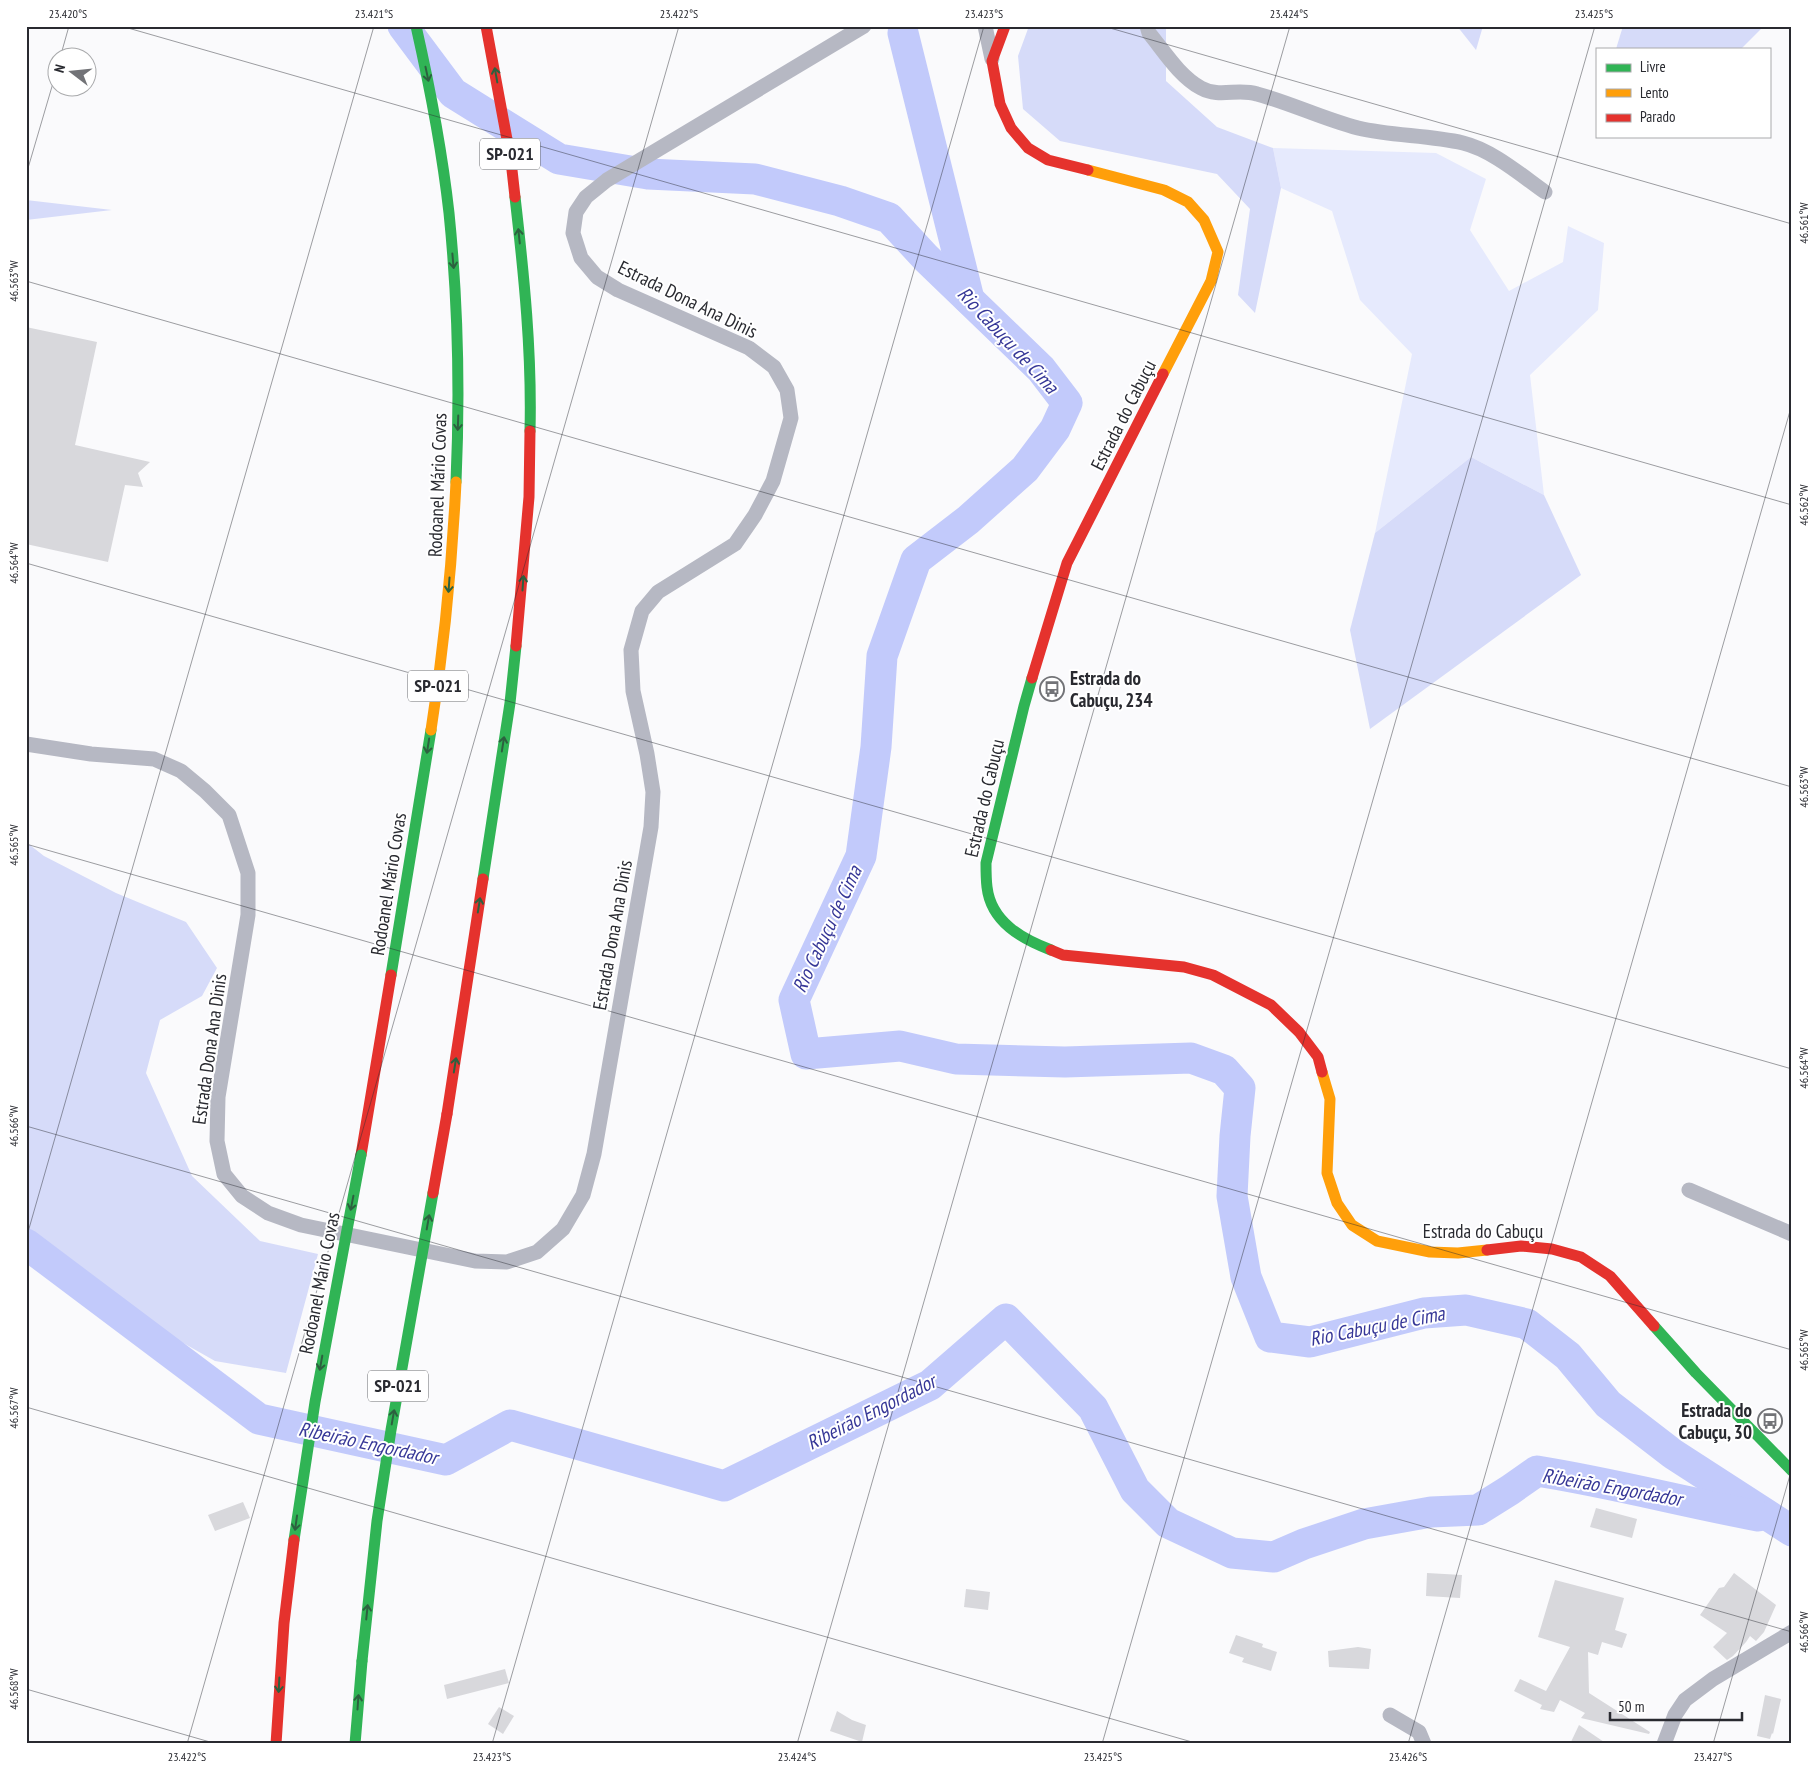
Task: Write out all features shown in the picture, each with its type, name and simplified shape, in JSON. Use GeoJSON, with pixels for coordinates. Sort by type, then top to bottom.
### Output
{"type":"FeatureCollection","features":[{"type":"Feature","properties":{"kind":"main road","name":"Rodoanel Mário Covas"},"geometry":{"type":"LineString","coordinates":[[276,1744],[279,1678],[291,1552],[307,1441],[361,1155],[438,690],[448,608],[454,526],[458,414],[456,307],[449,212],[430,89],[416,26]]}},
{"type":"Feature","properties":{"kind":"main road","name":"SP-021"},"geometry":{"type":"LineString","coordinates":[[355,1744],[377,1521],[388,1448],[447,1114],[510,703],[529,497],[531,386],[525,284],[511,161],[486,26]]}},
{"type":"Feature","properties":{"kind":"main road"},"geometry":{"type":"LineString","coordinates":[[992,61],[1005,26]]}},
{"type":"Feature","properties":{"kind":"main road","name":"Estrada do Cabuçu"},"geometry":{"type":"LineString","coordinates":[[992,61],[1000,104],[1012,128],[1028,148],[1048,160],[1164,190],[1188,202],[1204,220],[1218,252],[1211,281],[1067,563],[1024,706],[986,863],[987,889],[996,912],[1011,930],[1035,944],[1063,955],[1184,967],[1212,975],[1271,1005],[1299,1032],[1318,1057],[1330,1099],[1327,1174],[1336,1203],[1352,1225],[1376,1241],[1430,1252],[1458,1253],[1522,1246],[1552,1249],[1582,1258],[1610,1276],[1696,1373],[1792,1472]]}},
{"type":"Feature","properties":{"kind":"street","name":"Estrada Dona Ana Dinis"},"geometry":{"type":"LineString","coordinates":[[26,744],[91,754],[154,760],[181,771],[205,791],[228,815],[248,873],[248,915],[218,1097],[217,1141],[224,1174],[242,1196],[268,1213],[301,1225],[476,1261],[507,1262],[537,1252],[563,1229],[583,1195],[594,1154],[651,827],[653,792],[633,691],[632,675],[631,650],[642,611],[658,592],[735,544],[755,515],[773,481],[791,418],[787,390],[774,367],[749,348],[618,290],[597,277],[581,258],[573,233],[576,212],[586,197],[607,180],[864,26]]}},
{"type":"Feature","properties":{"kind":"street"},"geometry":{"type":"LineString","coordinates":[[985,26],[992,61]]}},
{"type":"Feature","properties":{"kind":"street"},"geometry":{"type":"LineString","coordinates":[[1146,26],[1184,75],[1201,89],[1220,94],[1254,93],[1360,129],[1434,138],[1465,144],[1495,158],[1545,192]]}},
{"type":"Feature","properties":{"kind":"street"},"geometry":{"type":"LineString","coordinates":[[1690,1190],[1792,1234]]}},
{"type":"Feature","properties":{"kind":"street"},"geometry":{"type":"LineString","coordinates":[[1664,1744],[1675,1715],[1685,1700],[1714,1679],[1792,1632]]}},
{"type":"Feature","properties":{"kind":"street"},"geometry":{"type":"LineString","coordinates":[[1390,1716],[1419,1732],[1424,1744]]}},
{"type":"Feature","properties":{"kind":"shaded area"},"geometry":{"type":"Polygon","coordinates":[[[1029,26],[1166,26],[1166,81],[1217,127],[1273,148],[1281,188],[1255,313],[1238,295],[1250,209],[1217,174],[1060,141],[1023,109],[1018,56],[1029,26]]]}},
{"type":"Feature","properties":{"kind":"shaded area"},"geometry":{"type":"Polygon","coordinates":[[[1457,26],[1483,26],[1476,50],[1457,26]]]}},
{"type":"Feature","properties":{"kind":"shaded area"},"geometry":{"type":"Polygon","coordinates":[[[1623,26],[1764,26],[1742,48],[1616,48],[1623,26]]]}},
{"type":"Feature","properties":{"kind":"shaded area"},"geometry":{"type":"Polygon","coordinates":[[[1273,148],[1436,153],[1486,179],[1470,230],[1509,291],[1563,262],[1568,226],[1604,243],[1598,310],[1530,375],[1544,495],[1471,457],[1375,533],[1412,354],[1360,300],[1332,211],[1281,188],[1273,148]]]}},
{"type":"Feature","properties":{"kind":"shaded area"},"geometry":{"type":"Polygon","coordinates":[[[26,200],[112,210],[26,220],[26,200]]]}},
{"type":"Feature","properties":{"kind":"shaded area"},"geometry":{"type":"Polygon","coordinates":[[[1471,457],[1544,495],[1581,575],[1370,729],[1350,630],[1375,533],[1471,457]]]}},
{"type":"Feature","properties":{"kind":"shaded area"},"geometry":{"type":"Polygon","coordinates":[[[26,842],[44,856],[116,893],[186,922],[217,968],[202,996],[160,1020],[146,1073],[192,1176],[260,1241],[318,1254],[286,1373],[215,1361],[26,1254],[26,842]]]}},
{"type":"Feature","properties":{"kind":"building"},"geometry":{"type":"Polygon","coordinates":[[[26,327],[97,342],[75,445],[150,462],[138,473],[143,487],[125,485],[108,562],[26,544],[26,327]]]}},
{"type":"Feature","properties":{"kind":"building"},"geometry":{"type":"Polygon","coordinates":[[[243,1502],[250,1518],[215,1531],[208,1515],[243,1502]]]}},
{"type":"Feature","properties":{"kind":"building"},"geometry":{"type":"Polygon","coordinates":[[[1596,1508],[1637,1519],[1632,1538],[1590,1527],[1596,1508]]]}},
{"type":"Feature","properties":{"kind":"building"},"geometry":{"type":"Polygon","coordinates":[[[1427,1573],[1462,1575],[1460,1598],[1426,1596],[1427,1573]]]}},
{"type":"Feature","properties":{"kind":"building"},"geometry":{"type":"Polygon","coordinates":[[[1734,1573],[1776,1605],[1764,1632],[1756,1641],[1750,1636],[1733,1656],[1727,1660],[1713,1647],[1727,1633],[1700,1615],[1719,1588],[1724,1587],[1734,1573]]]}},
{"type":"Feature","properties":{"kind":"building"},"geometry":{"type":"Polygon","coordinates":[[[1555,1580],[1624,1598],[1615,1630],[1627,1634],[1622,1648],[1602,1642],[1598,1655],[1588,1652],[1589,1693],[1650,1732],[1649,1734],[1581,1718],[1585,1713],[1560,1700],[1554,1712],[1540,1709],[1542,1705],[1514,1691],[1520,1679],[1546,1691],[1570,1647],[1538,1637],[1555,1580]]]}},
{"type":"Feature","properties":{"kind":"building"},"geometry":{"type":"Polygon","coordinates":[[[966,1589],[990,1592],[988,1610],[964,1607],[966,1589]]]}},
{"type":"Feature","properties":{"kind":"building"},"geometry":{"type":"Polygon","coordinates":[[[1236,1635],[1263,1644],[1262,1647],[1277,1652],[1271,1671],[1242,1662],[1244,1658],[1229,1653],[1236,1635]]]}},
{"type":"Feature","properties":{"kind":"building"},"geometry":{"type":"Polygon","coordinates":[[[1358,1647],[1371,1649],[1369,1669],[1329,1667],[1328,1651],[1358,1647]]]}},
{"type":"Feature","properties":{"kind":"building"},"geometry":{"type":"Polygon","coordinates":[[[505,1669],[509,1683],[447,1699],[444,1685],[505,1669]]]}},
{"type":"Feature","properties":{"kind":"building"},"geometry":{"type":"Polygon","coordinates":[[[1765,1695],[1781,1699],[1773,1734],[1770,1739],[1757,1736],[1765,1695]]]}},
{"type":"Feature","properties":{"kind":"building"},"geometry":{"type":"Polygon","coordinates":[[[499,1707],[514,1716],[503,1734],[488,1724],[499,1707]]]}},
{"type":"Feature","properties":{"kind":"building"},"geometry":{"type":"Polygon","coordinates":[[[837,1711],[852,1720],[866,1725],[862,1742],[830,1731],[837,1711]]]}},
{"type":"Feature","properties":{"kind":"building"},"geometry":{"type":"Polygon","coordinates":[[[1579,1725],[1607,1744],[1570,1744],[1579,1725]]]}},
{"type":"Feature","properties":{"kind":"waterway","name":"Rio Cabuçu de Cima"},"geometry":{"type":"LineString","coordinates":[[403,26],[453,93],[559,159],[648,174],[755,179],[840,201],[889,218],[926,258],[1041,369],[1067,403],[1055,429],[1025,469],[968,520],[916,560],[882,656],[876,747],[861,856],[794,1000],[806,1054],[900,1046],[956,1059],[1065,1062],[1191,1058],[1224,1070],[1240,1088],[1232,1196],[1246,1277],[1270,1337],[1310,1342],[1424,1313],[1466,1310],[1527,1324],[1568,1356],[1608,1404],[1673,1454],[1792,1531]]}},
{"type":"Feature","properties":{"kind":"waterway"},"geometry":{"type":"LineString","coordinates":[[903,33],[969,299]]}},
{"type":"Feature","properties":{"kind":"waterway","name":"Ribeirão Engordador"},"geometry":{"type":"LineString","coordinates":[[26,1244],[259,1419],[446,1460],[510,1425],[724,1486],[930,1385],[1006,1319],[1093,1408],[1135,1490],[1168,1523],[1232,1553],[1274,1557],[1304,1544],[1364,1524],[1431,1512],[1478,1510],[1537,1471],[1758,1516]]}},
{"type":"Feature","properties":{"kind":"traffic: fast"},"geometry":{"type":"LineString","coordinates":[[416,26],[439,142],[452,246],[457,347],[458,415],[456,482]]}},
{"type":"Feature","properties":{"kind":"traffic: fast"},"geometry":{"type":"LineString","coordinates":[[515,197],[529,343],[530,431]]}},
{"type":"Feature","properties":{"kind":"traffic: fast"},"geometry":{"type":"LineString","coordinates":[[483,879],[510,703],[516,646]]}},
{"type":"Feature","properties":{"kind":"traffic: fast"},"geometry":{"type":"LineString","coordinates":[[1032,678],[986,863],[986,881],[990,899],[1001,919],[1019,934],[1051,950]]}},
{"type":"Feature","properties":{"kind":"traffic: fast"},"geometry":{"type":"LineString","coordinates":[[391,975],[431,730]]}},
{"type":"Feature","properties":{"kind":"traffic: fast"},"geometry":{"type":"LineString","coordinates":[[294,1540],[315,1402],[361,1155]]}},
{"type":"Feature","properties":{"kind":"traffic: fast"},"geometry":{"type":"LineString","coordinates":[[362,1661],[377,1521],[391,1430],[433,1193]]}},
{"type":"Feature","properties":{"kind":"traffic: fast"},"geometry":{"type":"LineString","coordinates":[[1654,1326],[1696,1373],[1792,1471]]}},
{"type":"Feature","properties":{"kind":"traffic: fast"},"geometry":{"type":"LineString","coordinates":[[355,1744],[362,1661]]}},
{"type":"Feature","properties":{"kind":"traffic: slow"},"geometry":{"type":"LineString","coordinates":[[1088,170],[1164,190],[1188,202],[1204,220],[1218,252],[1211,281],[1163,374]]}},
{"type":"Feature","properties":{"kind":"traffic: slow"},"geometry":{"type":"LineString","coordinates":[[431,730],[447,606],[456,482]]}},
{"type":"Feature","properties":{"kind":"traffic: slow"},"geometry":{"type":"LineString","coordinates":[[1322,1072],[1330,1099],[1327,1173],[1337,1203],[1352,1225],[1377,1241],[1430,1252],[1458,1253],[1487,1250]]}},
{"type":"Feature","properties":{"kind":"traffic: jam"},"geometry":{"type":"LineString","coordinates":[[486,26],[511,161],[515,197]]}},
{"type":"Feature","properties":{"kind":"traffic: jam"},"geometry":{"type":"LineString","coordinates":[[1005,26],[992,61],[1000,104],[1011,128],[1028,148],[1048,160],[1088,170]]}},
{"type":"Feature","properties":{"kind":"traffic: jam"},"geometry":{"type":"LineString","coordinates":[[1032,678],[1067,563],[1163,374]]}},
{"type":"Feature","properties":{"kind":"traffic: jam"},"geometry":{"type":"LineString","coordinates":[[516,646],[529,497],[530,431]]}},
{"type":"Feature","properties":{"kind":"traffic: jam"},"geometry":{"type":"LineString","coordinates":[[447,1114],[483,879]]}},
{"type":"Feature","properties":{"kind":"traffic: jam"},"geometry":{"type":"LineString","coordinates":[[1051,950],[1063,955],[1184,967],[1213,975],[1271,1005],[1299,1032],[1318,1057],[1322,1072]]}},
{"type":"Feature","properties":{"kind":"traffic: jam"},"geometry":{"type":"LineString","coordinates":[[361,1155],[391,975]]}},
{"type":"Feature","properties":{"kind":"traffic: jam"},"geometry":{"type":"LineString","coordinates":[[433,1193],[447,1114]]}},
{"type":"Feature","properties":{"kind":"traffic: jam"},"geometry":{"type":"LineString","coordinates":[[1487,1250],[1521,1246],[1552,1249],[1581,1257],[1610,1276],[1654,1326]]}},
{"type":"Feature","properties":{"kind":"traffic: jam"},"geometry":{"type":"LineString","coordinates":[[276,1744],[284,1623],[294,1540]]}},
{"type":"Feature","properties":{"kind":"place","name":"Estrada do Cabuçu, 234"},"geometry":{"type":"Point","coordinates":[1052,689]}},
{"type":"Feature","properties":{"kind":"place","name":"Estrada do Cabuçu, 30"},"geometry":{"type":"Point","coordinates":[1770,1421]}}]}
